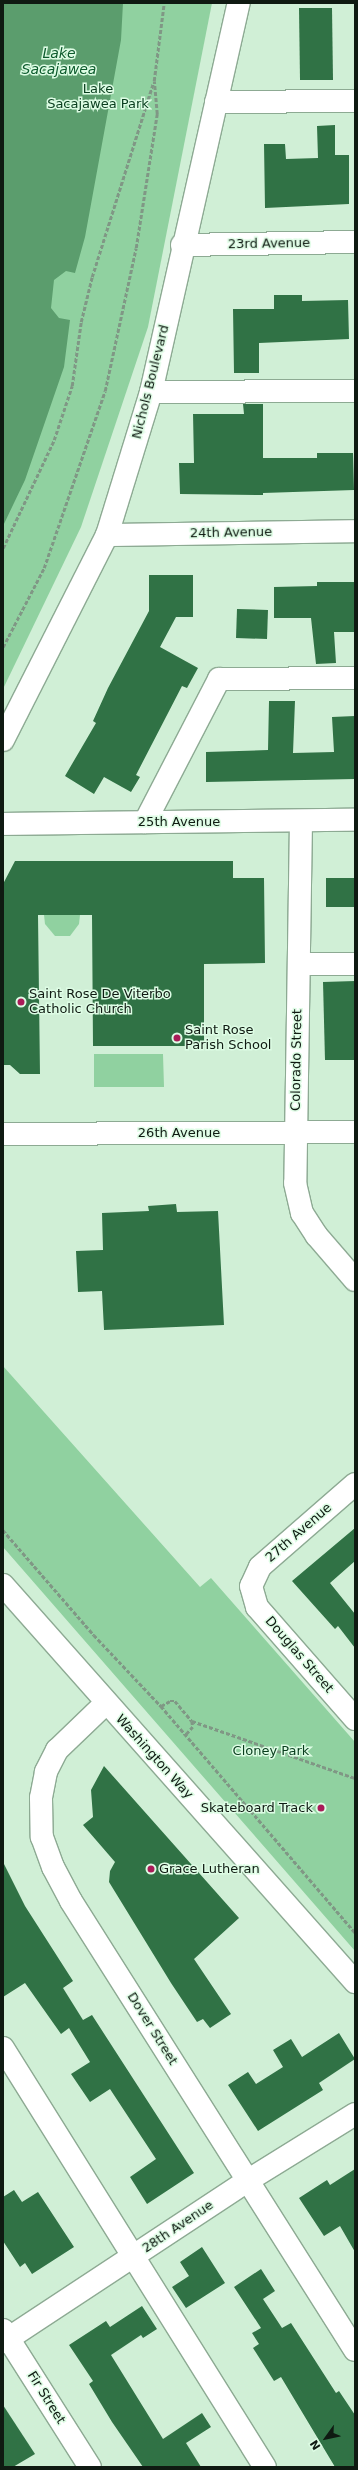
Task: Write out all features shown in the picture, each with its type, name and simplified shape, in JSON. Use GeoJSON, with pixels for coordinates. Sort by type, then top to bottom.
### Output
{"type":"FeatureCollection","features":[{"type":"Feature","properties":{"kind":"street","name":"Nichols Boulevard"},"geometry":{"type":"LineString","coordinates":[[3,740],[107,535],[151,392],[182,245],[239,3]]}},
{"type":"Feature","properties":{"kind":"street"},"geometry":{"type":"LineString","coordinates":[[216,102],[355,101]]}},
{"type":"Feature","properties":{"kind":"street","name":"23rd Avenue"},"geometry":{"type":"LineString","coordinates":[[182,245],[355,242]]}},
{"type":"Feature","properties":{"kind":"street"},"geometry":{"type":"LineString","coordinates":[[151,392],[355,391]]}},
{"type":"Feature","properties":{"kind":"street","name":"24th Avenue"},"geometry":{"type":"LineString","coordinates":[[107,535],[355,531]]}},
{"type":"Feature","properties":{"kind":"street"},"geometry":{"type":"LineString","coordinates":[[145,822],[219,679],[355,678]]}},
{"type":"Feature","properties":{"kind":"street","name":"25th Avenue"},"geometry":{"type":"LineString","coordinates":[[3,824],[355,820]]}},
{"type":"Feature","properties":{"kind":"street","name":"Colorado Street"},"geometry":{"type":"LineString","coordinates":[[301,821],[295,1183],[302,1213],[317,1236],[355,1280]]}},
{"type":"Feature","properties":{"kind":"street"},"geometry":{"type":"LineString","coordinates":[[299,964],[355,964]]}},
{"type":"Feature","properties":{"kind":"street","name":"26th Avenue"},"geometry":{"type":"LineString","coordinates":[[3,1134],[355,1132]]}},
{"type":"Feature","properties":{"kind":"street","name":"27th Avenue"},"geometry":{"type":"LineString","coordinates":[[251,1586],[260,1567],[352,1493]]}},
{"type":"Feature","properties":{"kind":"street","name":"Washington Way"},"geometry":{"type":"LineString","coordinates":[[3,1585],[106,1703],[355,1982]]}},
{"type":"Feature","properties":{"kind":"street","name":"Douglas Street"},"geometry":{"type":"LineString","coordinates":[[251,1586],[257,1607],[355,1719]]}},
{"type":"Feature","properties":{"kind":"street","name":"Dover Street"},"geometry":{"type":"LineString","coordinates":[[106,1703],[57,1750],[46,1772],[41,1798],[42,1837],[53,1867],[71,1901],[355,2350]]}},
{"type":"Feature","properties":{"kind":"street"},"geometry":{"type":"LineString","coordinates":[[3,2048],[132,2258],[265,2467]]}},
{"type":"Feature","properties":{"kind":"street","name":"28th Avenue"},"geometry":{"type":"LineString","coordinates":[[5,2337],[132,2258],[247,2181],[355,2114]]}},
{"type":"Feature","properties":{"kind":"street","name":"Fir Street"},"geometry":{"type":"LineString","coordinates":[[5,2337],[90,2467]]}},
{"type":"Feature","properties":{"kind":"path"},"geometry":{"type":"LineString","coordinates":[[3,548],[54,440],[72,386],[81,322],[92,277],[154,81],[164,3]]}},
{"type":"Feature","properties":{"kind":"path"},"geometry":{"type":"LineString","coordinates":[[3,646],[44,568],[105,391],[136,248],[157,114],[154,81]]}},
{"type":"Feature","properties":{"kind":"path"},"geometry":{"type":"LineString","coordinates":[[3,1530],[94,1635],[161,1706],[185,1736],[355,1932]]}},
{"type":"Feature","properties":{"kind":"path"},"geometry":{"type":"LineString","coordinates":[[161,1706],[170,1700],[175,1701],[192,1722],[355,1778]]}},
{"type":"Feature","properties":{"kind":"path"},"geometry":{"type":"LineString","coordinates":[[185,1736],[193,1727],[192,1722]]}},
{"type":"Feature","properties":{"kind":"green space","name":"Lake Sacajawea Park"},"geometry":{"type":"Polygon","coordinates":[[[3,3],[212,3],[148,327],[81,527],[3,689],[3,3]]]}},
{"type":"Feature","properties":{"kind":"green space"},"geometry":{"type":"Polygon","coordinates":[[[44,915],[80,915],[79,924],[70,936],[55,936],[45,924],[44,915]]]}},
{"type":"Feature","properties":{"kind":"green space"},"geometry":{"type":"Polygon","coordinates":[[[94,1054],[163,1054],[164,1087],[94,1087],[94,1054]]]}},
{"type":"Feature","properties":{"kind":"green space","name":"Cloney Park"},"geometry":{"type":"Polygon","coordinates":[[[3,1366],[200,1587],[211,1578],[355,1742],[355,1951],[3,1547],[3,1366]]]}},
{"type":"Feature","properties":{"kind":"water","name":"Lake Sacajawea"},"geometry":{"type":"Polygon","coordinates":[[[3,3],[123,3],[121,40],[85,237],[75,273],[66,271],[54,280],[51,308],[59,318],[70,320],[64,367],[25,480],[3,526],[3,3]]]}},
{"type":"Feature","properties":{"kind":"building"},"geometry":{"type":"Polygon","coordinates":[[[299,8],[332,8],[333,80],[300,80],[299,8]]]}},
{"type":"Feature","properties":{"kind":"building"},"geometry":{"type":"Polygon","coordinates":[[[335,125],[335,155],[349,155],[349,204],[265,208],[264,144],[285,144],[286,159],[318,158],[317,126],[335,125]]]}},
{"type":"Feature","properties":{"kind":"building"},"geometry":{"type":"Polygon","coordinates":[[[274,295],[302,295],[302,301],[348,300],[349,339],[259,343],[259,373],[234,373],[233,309],[274,309],[274,295]]]}},
{"type":"Feature","properties":{"kind":"building"},"geometry":{"type":"Polygon","coordinates":[[[243,404],[263,404],[263,458],[317,458],[317,453],[353,453],[354,490],[263,493],[263,495],[180,494],[179,463],[194,463],[193,414],[244,414],[243,404]]]}},
{"type":"Feature","properties":{"kind":"building"},"geometry":{"type":"Polygon","coordinates":[[[149,575],[193,575],[193,617],[176,617],[160,647],[198,668],[187,688],[182,686],[136,775],[140,777],[131,792],[104,777],[94,794],[65,776],[96,723],[93,721],[108,688],[149,611],[149,575]]]}},
{"type":"Feature","properties":{"kind":"building"},"geometry":{"type":"Polygon","coordinates":[[[317,582],[355,582],[355,632],[334,632],[336,663],[316,664],[311,618],[274,618],[274,587],[317,586],[317,582]]]}},
{"type":"Feature","properties":{"kind":"building"},"geometry":{"type":"Polygon","coordinates":[[[237,609],[268,610],[267,639],[236,638],[237,609]]]}},
{"type":"Feature","properties":{"kind":"building"},"geometry":{"type":"Polygon","coordinates":[[[269,701],[295,701],[293,753],[334,752],[332,717],[355,716],[355,779],[206,782],[206,752],[268,750],[269,701]]]}},
{"type":"Feature","properties":{"kind":"building"},"geometry":{"type":"Polygon","coordinates":[[[15,861],[233,861],[233,878],[264,878],[265,963],[204,964],[204,1046],[93,1046],[92,915],[38,915],[40,1074],[20,1074],[10,1065],[3,1065],[3,884],[15,861]]]}},
{"type":"Feature","properties":{"kind":"building"},"geometry":{"type":"Polygon","coordinates":[[[326,878],[355,878],[355,907],[326,907],[326,878]]]}},
{"type":"Feature","properties":{"kind":"building"},"geometry":{"type":"Polygon","coordinates":[[[355,981],[355,1060],[325,1060],[323,982],[355,981]]]}},
{"type":"Feature","properties":{"kind":"building"},"geometry":{"type":"Polygon","coordinates":[[[176,1204],[177,1212],[218,1211],[224,1325],[104,1330],[102,1291],[78,1292],[76,1251],[103,1250],[102,1213],[149,1211],[148,1206],[176,1204]]]}},
{"type":"Feature","properties":{"kind":"building"},"geometry":{"type":"Polygon","coordinates":[[[355,1528],[355,1561],[330,1583],[355,1614],[355,1648],[338,1626],[335,1629],[292,1581],[355,1528]]]}},
{"type":"Feature","properties":{"kind":"building","name":"Grace Lutheran"},"geometry":{"type":"Polygon","coordinates":[[[104,1766],[239,1918],[194,1959],[231,2014],[210,2028],[203,2019],[197,2022],[171,1983],[109,1882],[110,1871],[115,1862],[83,1825],[93,1817],[91,1790],[104,1766]]]}},
{"type":"Feature","properties":{"kind":"building"},"geometry":{"type":"Polygon","coordinates":[[[3,1862],[25,1906],[73,1981],[63,1988],[83,2020],[92,2015],[194,2173],[147,2204],[130,2177],[156,2159],[110,2089],[90,2102],[71,2074],[90,2062],[69,2028],[61,2034],[25,1983],[3,1997],[3,1862]]]}},
{"type":"Feature","properties":{"kind":"building"},"geometry":{"type":"Polygon","coordinates":[[[339,2033],[355,2059],[319,2083],[323,2090],[258,2131],[228,2085],[248,2072],[256,2084],[283,2067],[273,2050],[291,2039],[302,2057],[339,2033]]]}},
{"type":"Feature","properties":{"kind":"building"},"geometry":{"type":"Polygon","coordinates":[[[355,2169],[355,2252],[340,2226],[324,2236],[299,2198],[327,2180],[330,2185],[355,2169]]]}},
{"type":"Feature","properties":{"kind":"building"},"geometry":{"type":"Polygon","coordinates":[[[14,2190],[22,2202],[38,2192],[74,2247],[32,2274],[25,2263],[20,2267],[3,2241],[3,2197],[14,2190]]]}},
{"type":"Feature","properties":{"kind":"building"},"geometry":{"type":"Polygon","coordinates":[[[202,2247],[225,2283],[186,2308],[172,2287],[189,2276],[180,2262],[202,2247]]]}},
{"type":"Feature","properties":{"kind":"building"},"geometry":{"type":"Polygon","coordinates":[[[261,2269],[275,2291],[263,2299],[282,2328],[291,2323],[336,2393],[339,2391],[355,2415],[355,2467],[335,2467],[281,2377],[274,2381],[253,2348],[259,2344],[252,2333],[261,2328],[234,2287],[261,2269]]]}},
{"type":"Feature","properties":{"kind":"building"},"geometry":{"type":"Polygon","coordinates":[[[142,2306],[157,2329],[143,2338],[141,2335],[111,2355],[163,2439],[202,2413],[211,2427],[186,2443],[201,2467],[143,2467],[112,2422],[89,2384],[93,2381],[69,2345],[106,2321],[110,2327],[142,2306]]]}},
{"type":"Feature","properties":{"kind":"building"},"geometry":{"type":"Polygon","coordinates":[[[3,2405],[35,2454],[13,2467],[3,2467],[3,2405]]]}},
{"type":"Feature","properties":{"kind":"place","name":"Saint Rose De Viterbo Catholic Church"},"geometry":{"type":"Point","coordinates":[21,1002]}},
{"type":"Feature","properties":{"kind":"place","name":"Saint Rose Parish School"},"geometry":{"type":"Point","coordinates":[177,1038]}},
{"type":"Feature","properties":{"kind":"place","name":"Skateboard Track"},"geometry":{"type":"Point","coordinates":[321,1808]}},
{"type":"Feature","properties":{"kind":"place","name":"Grace Lutheran"},"geometry":{"type":"Point","coordinates":[151,1869]}}]}
